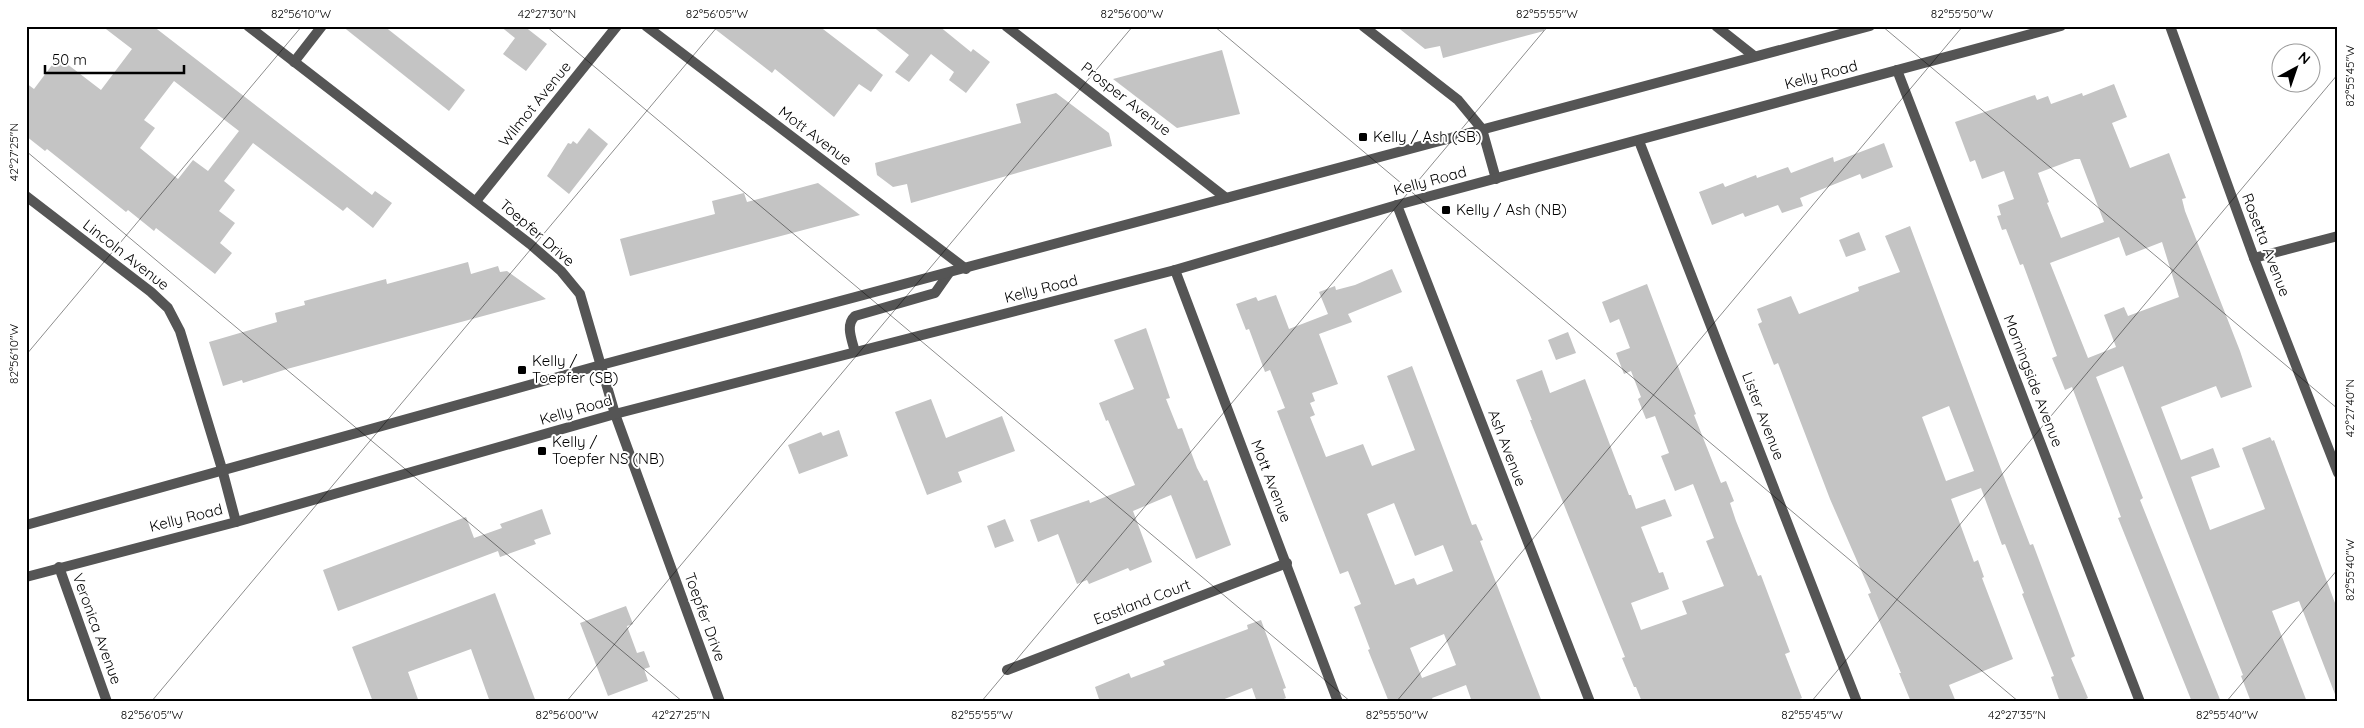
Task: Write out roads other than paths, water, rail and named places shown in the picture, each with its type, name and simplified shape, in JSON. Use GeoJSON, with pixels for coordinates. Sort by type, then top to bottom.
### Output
{"type":"FeatureCollection","features":[{"type":"Feature","properties":{"kind":"street","name":"Toepfer Drive"},"geometry":{"type":"LineString","coordinates":[[248,26],[476,201],[555,265],[580,294],[615,414],[720,702]]}},
{"type":"Feature","properties":{"kind":"street"},"geometry":{"type":"LineString","coordinates":[[294,62],[322,26]]}},
{"type":"Feature","properties":{"kind":"street","name":"Wilmot Avenue"},"geometry":{"type":"LineString","coordinates":[[476,201],[617,26]]}},
{"type":"Feature","properties":{"kind":"street","name":"Mott Avenue"},"geometry":{"type":"LineString","coordinates":[[646,26],[966,269]]}},
{"type":"Feature","properties":{"kind":"street","name":"Prosper Avenue"},"geometry":{"type":"LineString","coordinates":[[1006,26],[1226,198]]}},
{"type":"Feature","properties":{"kind":"street"},"geometry":{"type":"LineString","coordinates":[[1363,26],[1458,100],[1482,129],[1496,178]]}},
{"type":"Feature","properties":{"kind":"street"},"geometry":{"type":"LineString","coordinates":[[1716,26],[1754,56]]}},
{"type":"Feature","properties":{"kind":"street"},"geometry":{"type":"LineString","coordinates":[[26,525],[602,365],[1870,26]]}},
{"type":"Feature","properties":{"kind":"street","name":"Kelly Road"},"geometry":{"type":"LineString","coordinates":[[26,577],[236,522],[615,414],[1175,270],[1397,205],[2061,26]]}},
{"type":"Feature","properties":{"kind":"street","name":"Rosetta Avenue"},"geometry":{"type":"LineString","coordinates":[[2170,26],[2254,258],[2338,473]]}},
{"type":"Feature","properties":{"kind":"street","name":"Morningside Avenue"},"geometry":{"type":"LineString","coordinates":[[1897,70],[2140,702]]}},
{"type":"Feature","properties":{"kind":"street","name":"Lister Avenue"},"geometry":{"type":"LineString","coordinates":[[1639,141],[1857,702]]}},
{"type":"Feature","properties":{"kind":"street","name":"Lincoln Avenue"},"geometry":{"type":"LineString","coordinates":[[26,196],[151,292],[168,308],[180,331],[236,522]]}},
{"type":"Feature","properties":{"kind":"street","name":"Ash Avenue"},"geometry":{"type":"LineString","coordinates":[[1397,205],[1590,702]]}},
{"type":"Feature","properties":{"kind":"street"},"geometry":{"type":"LineString","coordinates":[[2254,258],[2338,236]]}},
{"type":"Feature","properties":{"kind":"street","name":"Mott Avenue"},"geometry":{"type":"LineString","coordinates":[[1175,270],[1338,702]]}},
{"type":"Feature","properties":{"kind":"street"},"geometry":{"type":"LineString","coordinates":[[855,352],[850,329],[851,320],[855,316],[935,293],[949,273]]}},
{"type":"Feature","properties":{"kind":"street","name":"Eastland Court"},"geometry":{"type":"LineString","coordinates":[[1007,670],[1287,563]]}},
{"type":"Feature","properties":{"kind":"street","name":"Veronica Avenue"},"geometry":{"type":"LineString","coordinates":[[59,567],[107,702]]}},
{"type":"Feature","properties":{"kind":"place","name":"Kelly / Ash (SB)"},"geometry":{"type":"Point","coordinates":[1363,137]}},
{"type":"Feature","properties":{"kind":"place","name":"Kelly / Ash (NB)"},"geometry":{"type":"Point","coordinates":[1446,210]}},
{"type":"Feature","properties":{"kind":"place","name":"Kelly / Toepfer (SB)"},"geometry":{"type":"Point","coordinates":[522,370]}},
{"type":"Feature","properties":{"kind":"place","name":"Kelly / Toepfer NS (NB)"},"geometry":{"type":"Point","coordinates":[542,451]}}]}
